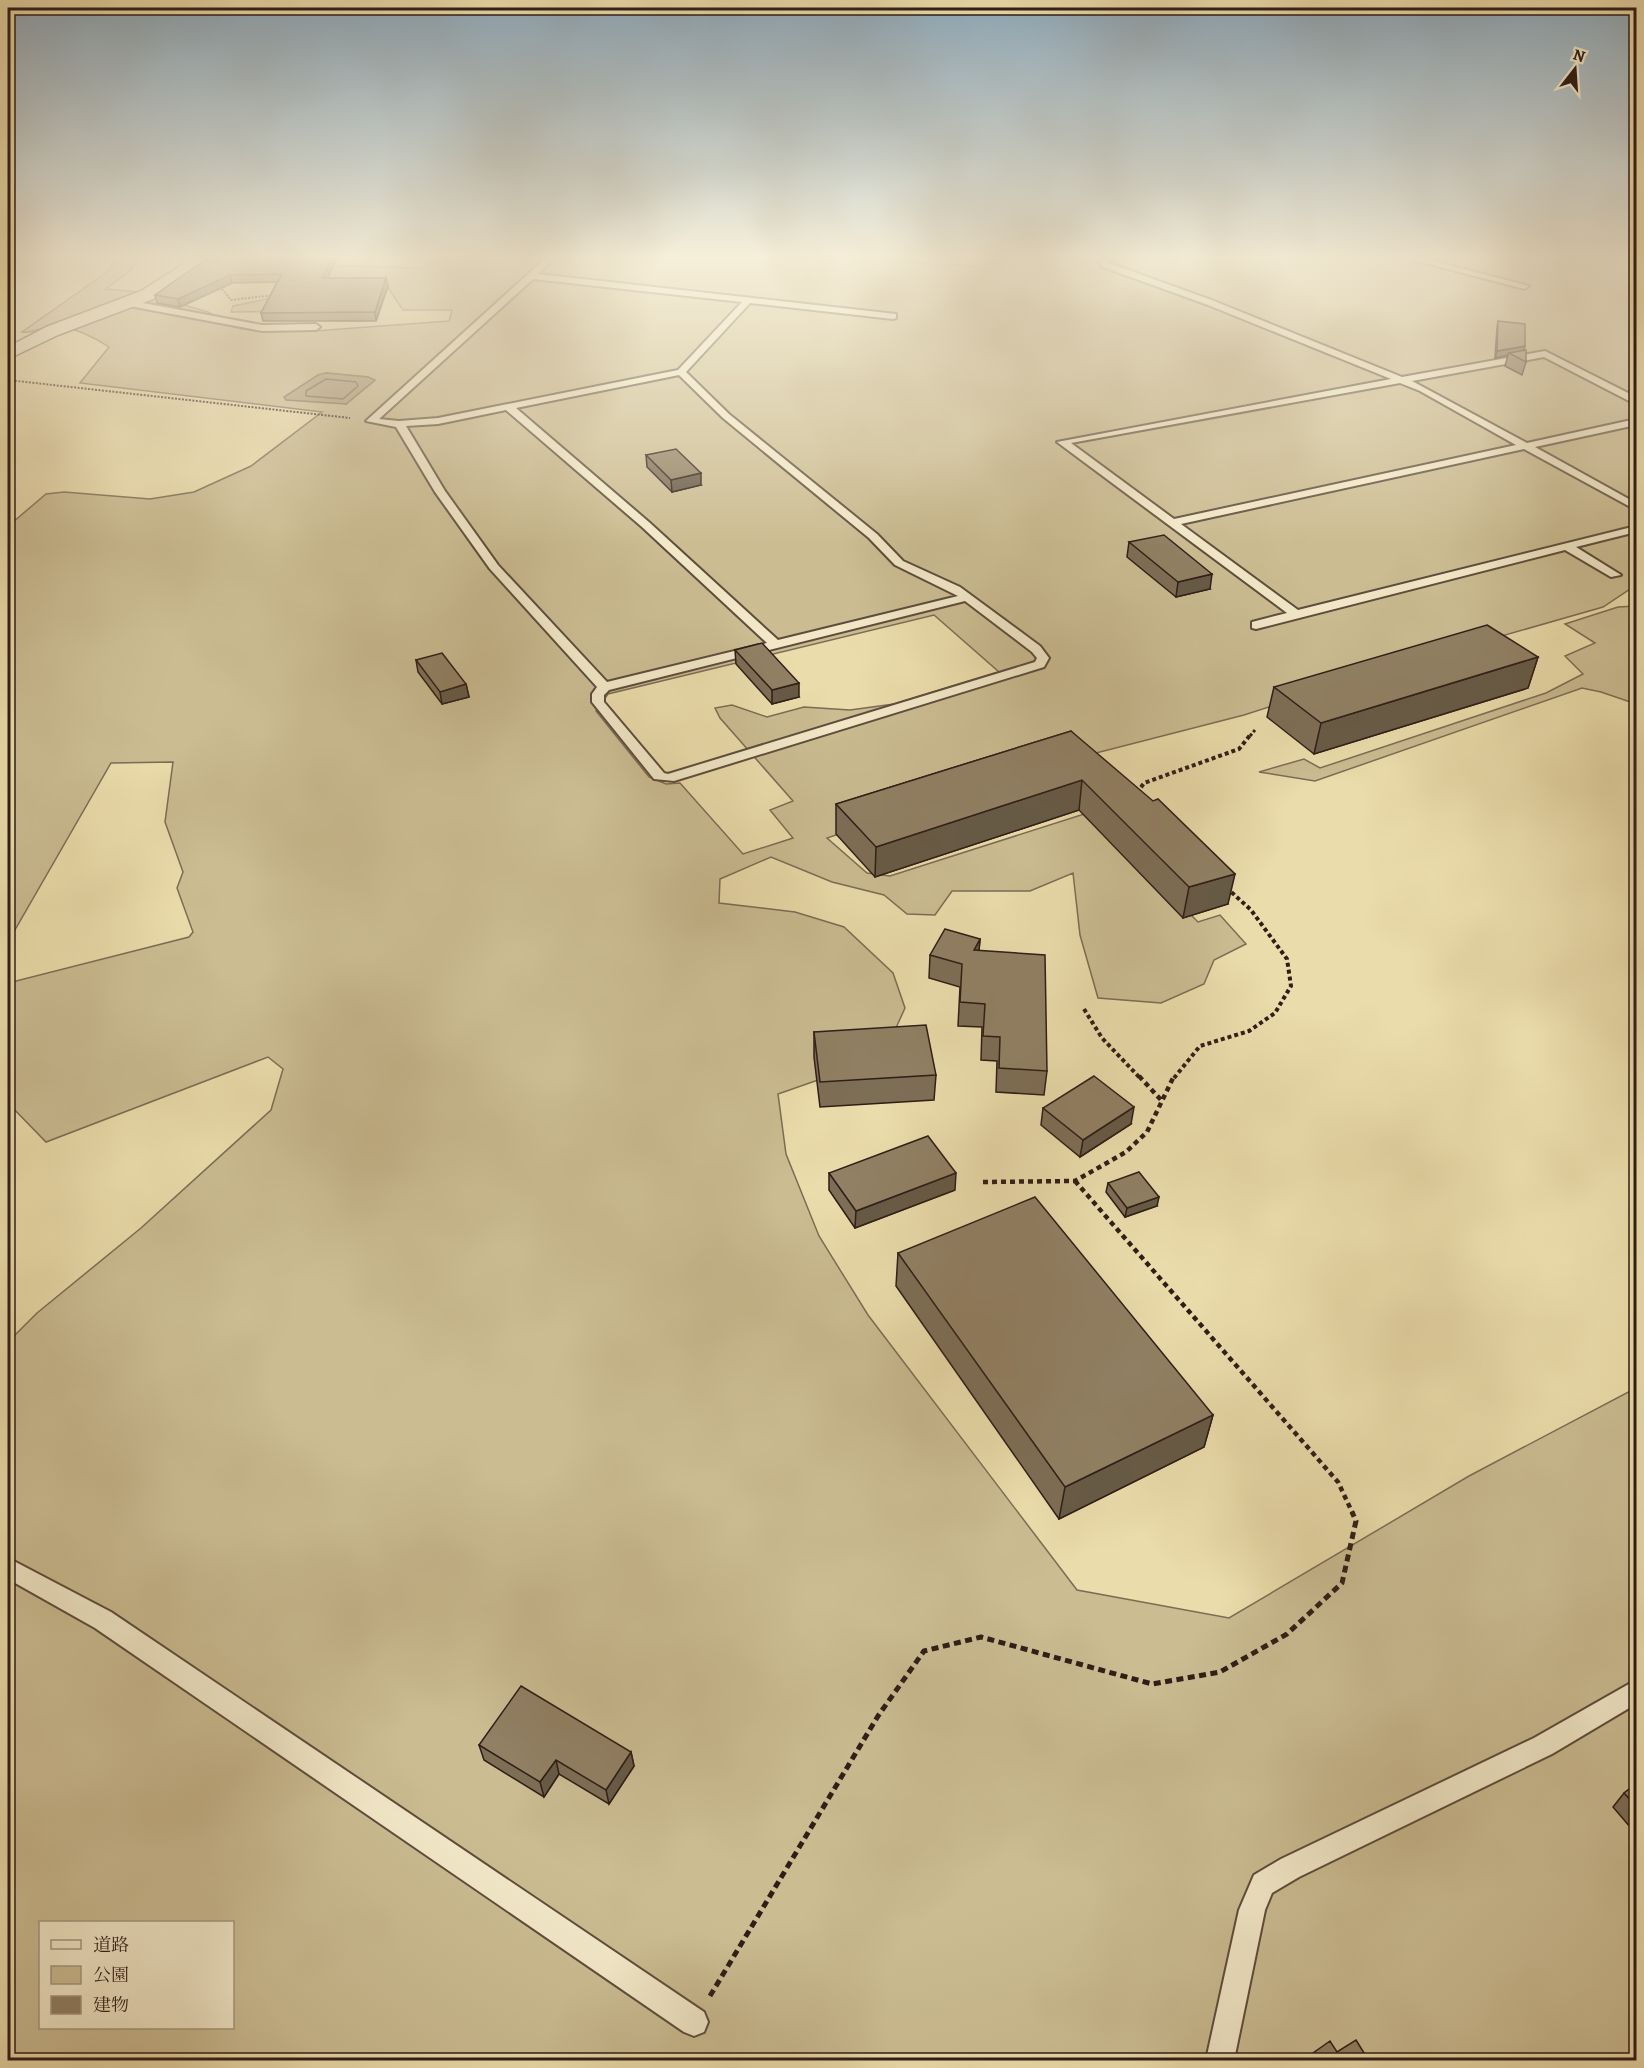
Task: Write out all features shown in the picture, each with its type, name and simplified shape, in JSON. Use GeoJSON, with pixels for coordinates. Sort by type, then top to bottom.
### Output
{"type":"FeatureCollection","features":[{"type":"Feature","properties":{"kind":"lane"},"geometry":{"type":"LineString","coordinates":[[371,421],[448,353]]}},
{"type":"Feature","properties":{"kind":"lane"},"geometry":{"type":"LineString","coordinates":[[371,421],[399,424],[438,421],[681,372],[699,353]]}},
{"type":"Feature","properties":{"kind":"lane"},"geometry":{"type":"LineString","coordinates":[[1334,353],[1400,379],[1527,445],[1636,507]]}},
{"type":"Feature","properties":{"kind":"lane"},"geometry":{"type":"LineString","coordinates":[[1296,614],[1062,442],[1545,354],[1636,401]]}},
{"type":"Feature","properties":{"kind":"lane"},"geometry":{"type":"LineString","coordinates":[[681,372],[726,416],[873,536],[899,563],[956,589],[968,597],[1036,649],[1043,658],[1040,664],[669,778],[659,776],[598,702],[598,694],[603,687],[968,597]]}},
{"type":"Feature","properties":{"kind":"lane"},"geometry":{"type":"LineString","coordinates":[[507,406],[646,525],[775,644]]}},
{"type":"Feature","properties":{"kind":"lane"},"geometry":{"type":"LineString","coordinates":[[1172,523],[1636,422]]}},
{"type":"Feature","properties":{"kind":"lane"},"geometry":{"type":"LineString","coordinates":[[399,424],[440,492],[494,567],[603,687]]}},
{"type":"Feature","properties":{"kind":"lane"},"geometry":{"type":"LineString","coordinates":[[1256,625],[1636,530]]}},
{"type":"Feature","properties":{"kind":"lane"},"geometry":{"type":"LineString","coordinates":[[1567,547],[1615,574]]}},
{"type":"Feature","properties":{"kind":"lane"},"geometry":{"type":"LineString","coordinates":[[8,1568],[104,1620],[694,2022]]}},
{"type":"Feature","properties":{"kind":"lane"},"geometry":{"type":"LineString","coordinates":[[1220,2061],[1252,1911],[1263,1884],[1290,1868],[1543,1746],[1636,1691]]}},
{"type":"Feature","properties":{"kind":"path"},"geometry":{"type":"LineString","coordinates":[[8,380],[371,421]]}},
{"type":"Feature","properties":{"kind":"path"},"geometry":{"type":"LineString","coordinates":[[1138,802],[1135,796],[1144,783],[1239,749],[1255,730]]}},
{"type":"Feature","properties":{"kind":"path"},"geometry":{"type":"LineString","coordinates":[[983,1182],[1075,1181],[1126,1152],[1147,1132],[1175,1075],[1200,1046],[1249,1031],[1275,1013],[1291,986],[1287,959],[1251,910],[1225,886]]}},
{"type":"Feature","properties":{"kind":"path"},"geometry":{"type":"LineString","coordinates":[[1084,1009],[1102,1038],[1162,1101]]}},
{"type":"Feature","properties":{"kind":"path"},"geometry":{"type":"LineString","coordinates":[[694,2022],[878,1716],[924,1651],[981,1637],[1152,1684],[1220,1672],[1287,1634],[1342,1583],[1356,1521],[1338,1482],[1075,1181]]}},
{"type":"Feature","properties":{"kind":"green space"},"geometry":{"type":"Polygon","coordinates":[[[105,353],[1636,353],[1636,585],[1603,607],[1397,666],[1244,715],[1026,771],[827,838],[867,873],[890,876],[1103,808],[1108,832],[1198,922],[1220,915],[1246,944],[1214,960],[1204,984],[1161,1003],[1098,998],[1080,935],[1073,873],[1030,891],[952,891],[935,915],[907,914],[884,895],[832,882],[771,857],[720,879],[719,903],[795,912],[844,927],[893,973],[905,1008],[890,1041],[818,1080],[778,1094],[786,1154],[819,1236],[868,1315],[1077,1590],[1229,1618],[1469,1476],[1636,1388],[1636,2060],[8,2060],[8,1342],[37,1313],[141,1228],[271,1110],[283,1069],[268,1057],[46,1142],[8,1103],[8,983],[189,937],[193,932],[177,888],[183,872],[165,822],[173,762],[111,763],[8,942],[8,522],[13,522],[46,494],[64,492],[150,499],[194,492],[251,466],[322,412],[80,383],[105,353]],[[326,373],[295,392],[346,404],[374,381],[368,377],[326,373]],[[934,615],[608,694],[596,711],[649,777],[666,784],[680,783],[743,854],[793,838],[770,810],[793,801],[720,718],[715,708],[732,705],[767,717],[804,707],[850,710],[894,704],[999,672],[934,615]]]}},
{"type":"Feature","properties":{"kind":"green space"},"geometry":{"type":"Polygon","coordinates":[[[1636,606],[1636,704],[1582,688],[1315,781],[1259,772],[1304,759],[1320,768],[1546,693],[1583,674],[1565,656],[1595,643],[1565,624],[1618,607],[1636,606]]]}},
{"type":"Feature","properties":{"kind":"water"},"geometry":{"type":"Polygon","coordinates":[[[326,373],[368,377],[375,380],[346,404],[286,400],[284,397],[318,375],[326,373]]]}},
{"type":"Feature","properties":{"kind":"building"},"geometry":{"type":"Polygon","coordinates":[[[1509,353],[1526,353],[1526,362],[1509,353]]]}},
{"type":"Feature","properties":{"kind":"building"},"geometry":{"type":"Polygon","coordinates":[[[676,449],[701,473],[671,480],[646,455],[676,449]]]}},
{"type":"Feature","properties":{"kind":"building"},"geometry":{"type":"Polygon","coordinates":[[[1164,535],[1212,574],[1178,582],[1129,542],[1164,535]]]}},
{"type":"Feature","properties":{"kind":"building"},"geometry":{"type":"Polygon","coordinates":[[[1487,625],[1538,657],[1321,723],[1274,687],[1487,625]]]}},
{"type":"Feature","properties":{"kind":"building"},"geometry":{"type":"Polygon","coordinates":[[[762,643],[799,683],[772,690],[735,650],[762,643]]]}},
{"type":"Feature","properties":{"kind":"building"},"geometry":{"type":"Polygon","coordinates":[[[442,653],[466,684],[440,692],[416,660],[442,653]]]}},
{"type":"Feature","properties":{"kind":"building"},"geometry":{"type":"Polygon","coordinates":[[[1071,731],[1153,801],[1158,799],[1235,874],[1189,887],[1082,780],[876,847],[836,804],[1071,731]]]}},
{"type":"Feature","properties":{"kind":"building"},"geometry":{"type":"Polygon","coordinates":[[[945,929],[980,939],[974,950],[1045,955],[1047,1071],[999,1068],[1000,1037],[983,1036],[985,1004],[960,1002],[962,964],[930,955],[945,929]]]}},
{"type":"Feature","properties":{"kind":"building"},"geometry":{"type":"Polygon","coordinates":[[[926,1025],[936,1075],[820,1082],[814,1032],[926,1025]]]}},
{"type":"Feature","properties":{"kind":"building"},"geometry":{"type":"Polygon","coordinates":[[[1094,1076],[1134,1107],[1083,1140],[1043,1108],[1094,1076]]]}},
{"type":"Feature","properties":{"kind":"building"},"geometry":{"type":"Polygon","coordinates":[[[928,1136],[956,1173],[856,1211],[829,1173],[928,1136]]]}},
{"type":"Feature","properties":{"kind":"building"},"geometry":{"type":"Polygon","coordinates":[[[1139,1172],[1159,1197],[1127,1208],[1108,1183],[1139,1172]]]}},
{"type":"Feature","properties":{"kind":"building"},"geometry":{"type":"Polygon","coordinates":[[[1035,1197],[1213,1415],[1065,1487],[898,1253],[1035,1197]]]}},
{"type":"Feature","properties":{"kind":"building"},"geometry":{"type":"Polygon","coordinates":[[[521,1686],[631,1752],[606,1790],[556,1760],[540,1782],[479,1745],[521,1686]]]}},
{"type":"Feature","properties":{"kind":"building"},"geometry":{"type":"Polygon","coordinates":[[[1636,1784],[1636,1806],[1624,1793],[1636,1784]]]}},
{"type":"Feature","properties":{"kind":"building"},"geometry":{"type":"Polygon","coordinates":[[[1356,2040],[1369,2061],[1308,2061],[1306,2058],[1330,2041],[1337,2052],[1356,2040]]]}}]}
